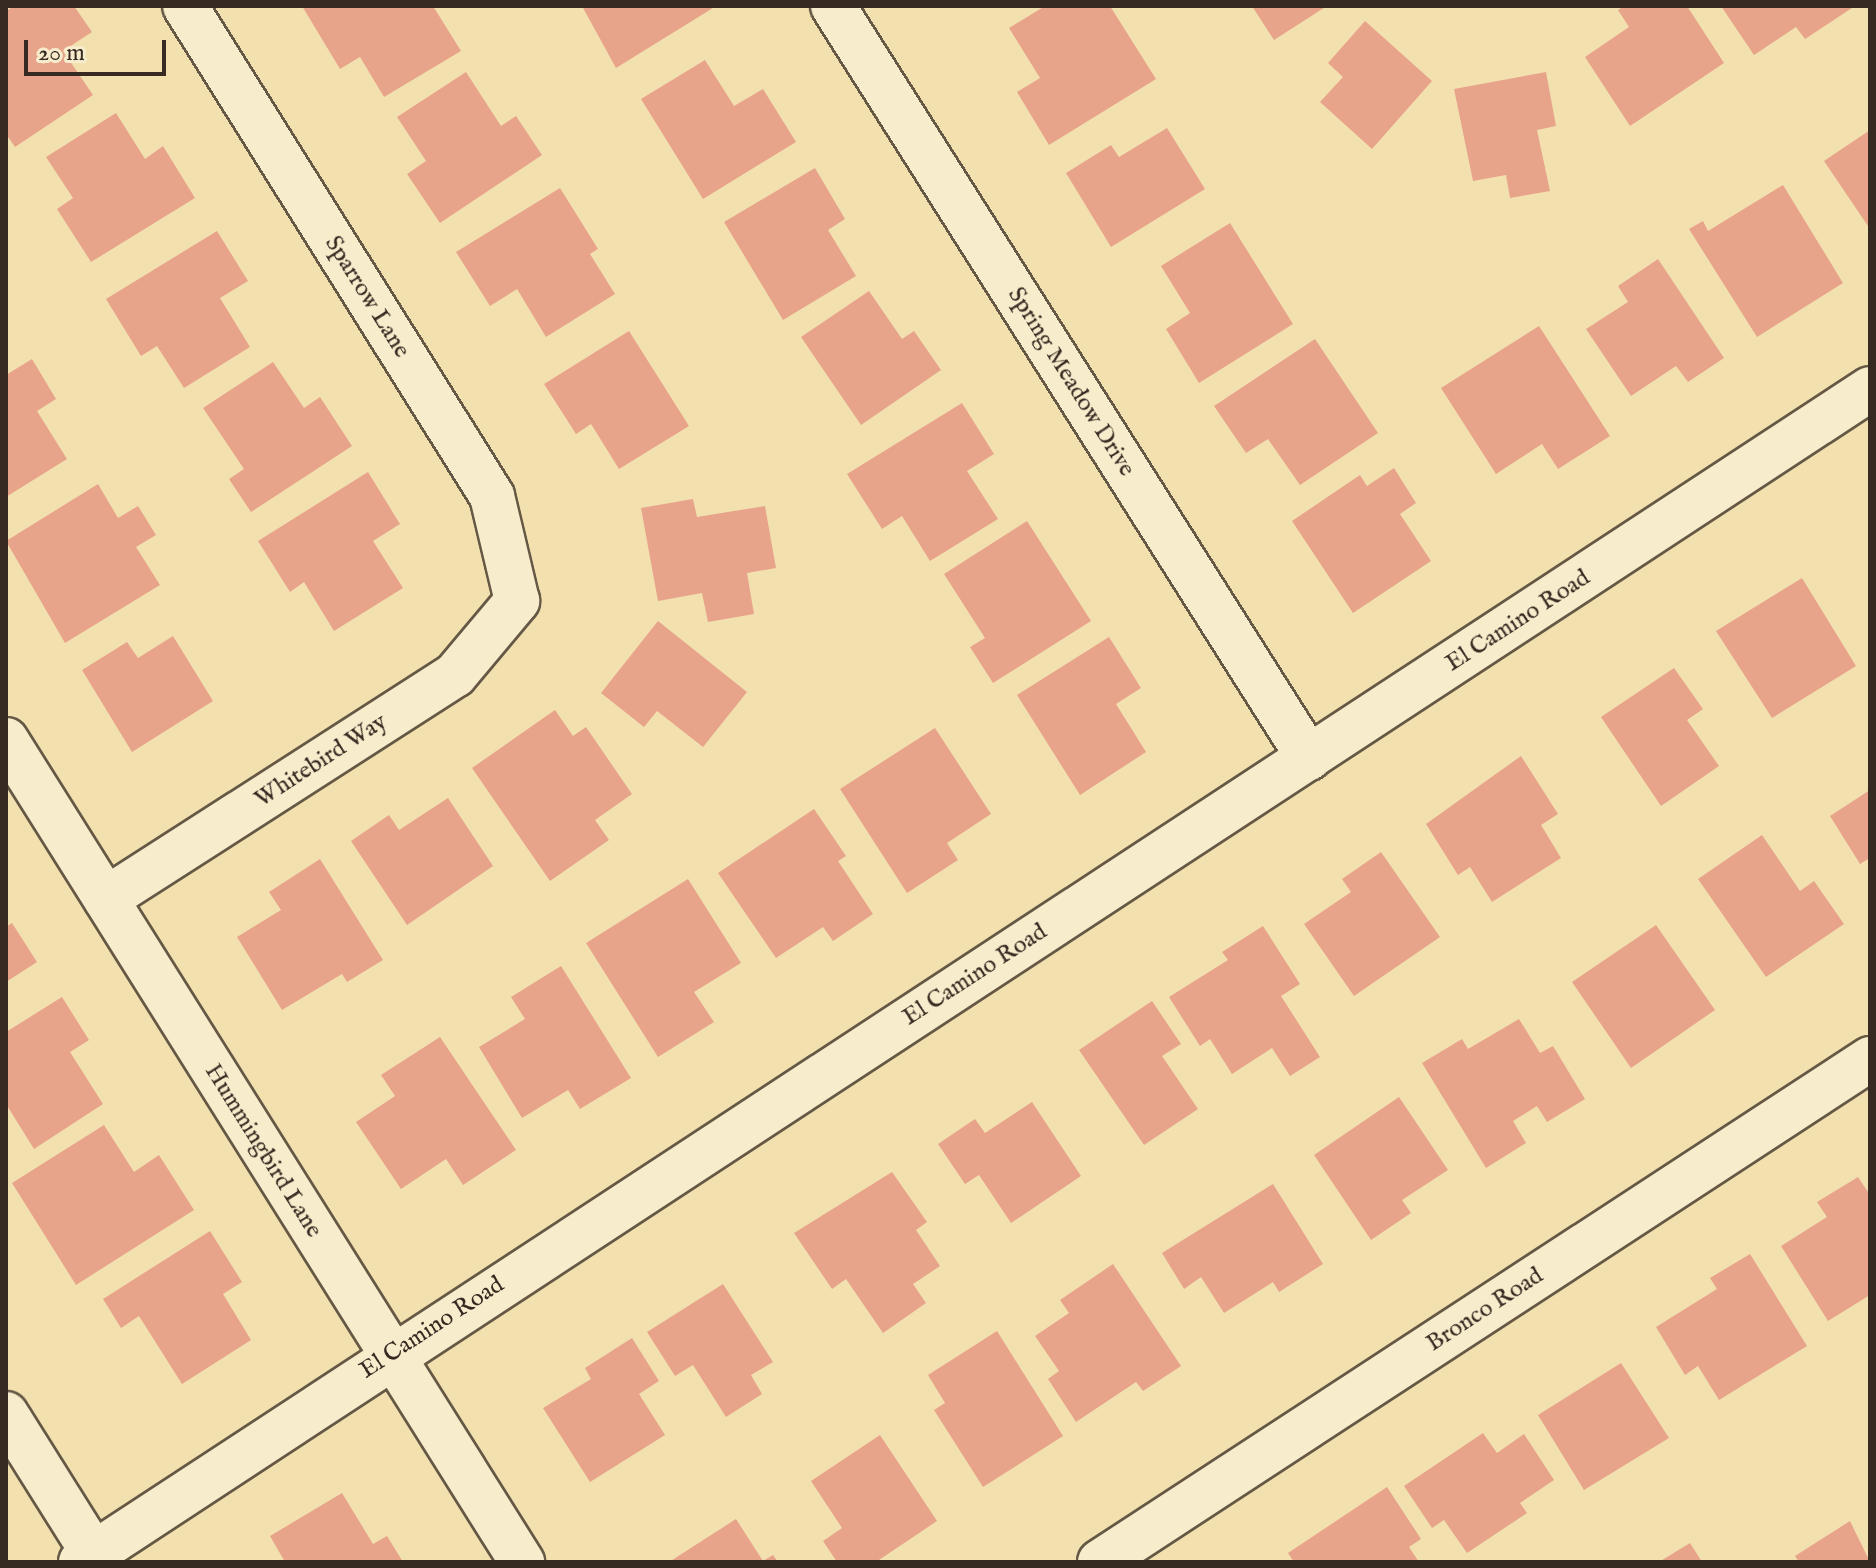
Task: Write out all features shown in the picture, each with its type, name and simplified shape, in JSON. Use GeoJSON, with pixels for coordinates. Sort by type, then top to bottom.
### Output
{"type":"FeatureCollection","features":[{"type":"Feature","properties":{"kind":"street","name":"Sparrow Lane"},"geometry":{"type":"LineString","coordinates":[[185,6],[492,496],[517,601]]}},
{"type":"Feature","properties":{"kind":"street","name":"Spring Meadow Drive"},"geometry":{"type":"LineString","coordinates":[[833,6],[1309,758]]}},
{"type":"Feature","properties":{"kind":"street","name":"El Camino Road"},"geometry":{"type":"LineString","coordinates":[[91,1559],[390,1355],[1870,389]]}},
{"type":"Feature","properties":{"kind":"street","name":"Whitebird Way"},"geometry":{"type":"LineString","coordinates":[[106,899],[455,675],[517,601]]}},
{"type":"Feature","properties":{"kind":"street","name":"Hummingbird Lane"},"geometry":{"type":"LineString","coordinates":[[6,740],[522,1562]]}},
{"type":"Feature","properties":{"kind":"street","name":"Bronco Road"},"geometry":{"type":"LineString","coordinates":[[1100,1562],[1870,1059]]}},
{"type":"Feature","properties":{"kind":"street"},"geometry":{"type":"LineString","coordinates":[[6,1414],[91,1559]]}},
{"type":"Feature","properties":{"kind":"building"},"geometry":{"type":"Polygon","coordinates":[[[14,6],[74,6],[92,32],[63,51],[93,95],[15,147],[6,134],[6,11],[14,6]]]}},
{"type":"Feature","properties":{"kind":"building"},"geometry":{"type":"Polygon","coordinates":[[[302,6],[433,6],[461,51],[384,97],[360,57],[340,69],[302,6]]]}},
{"type":"Feature","properties":{"kind":"building"},"geometry":{"type":"Polygon","coordinates":[[[582,6],[712,6],[713,8],[616,68],[582,6]]]}},
{"type":"Feature","properties":{"kind":"building"},"geometry":{"type":"Polygon","coordinates":[[[1045,6],[1110,6],[1156,79],[1049,145],[1017,92],[1040,78],[1009,28],[1045,6]]]}},
{"type":"Feature","properties":{"kind":"building"},"geometry":{"type":"Polygon","coordinates":[[[1252,6],[1327,6],[1274,40],[1252,6]]]}},
{"type":"Feature","properties":{"kind":"building"},"geometry":{"type":"Polygon","coordinates":[[[1624,6],[1687,6],[1724,63],[1630,126],[1585,57],[1629,27],[1618,10],[1624,6]]]}},
{"type":"Feature","properties":{"kind":"building"},"geometry":{"type":"Polygon","coordinates":[[[1721,6],[1855,6],[1805,39],[1796,27],[1754,55],[1721,6]]]}},
{"type":"Feature","properties":{"kind":"building"},"geometry":{"type":"Polygon","coordinates":[[[1365,21],[1432,81],[1372,149],[1320,102],[1343,77],[1328,63],[1365,21]]]}},
{"type":"Feature","properties":{"kind":"building"},"geometry":{"type":"Polygon","coordinates":[[[705,60],[734,106],[763,89],[796,142],[703,199],[641,99],[705,60]]]}},
{"type":"Feature","properties":{"kind":"building"},"geometry":{"type":"Polygon","coordinates":[[[466,72],[501,126],[516,116],[542,155],[440,223],[407,174],[426,161],[397,117],[466,72]]]}},
{"type":"Feature","properties":{"kind":"building"},"geometry":{"type":"Polygon","coordinates":[[[1546,72],[1556,126],[1537,130],[1550,191],[1510,198],[1506,175],[1473,181],[1454,89],[1546,72]]]}},
{"type":"Feature","properties":{"kind":"building"},"geometry":{"type":"Polygon","coordinates":[[[116,113],[145,159],[163,146],[195,198],[91,262],[57,209],[73,198],[46,157],[116,113]]]}},
{"type":"Feature","properties":{"kind":"building"},"geometry":{"type":"Polygon","coordinates":[[[1167,128],[1205,189],[1111,247],[1066,173],[1111,145],[1119,157],[1167,128]]]}},
{"type":"Feature","properties":{"kind":"building"},"geometry":{"type":"Polygon","coordinates":[[[1870,130],[1870,229],[1824,161],[1870,130]]]}},
{"type":"Feature","properties":{"kind":"building"},"geometry":{"type":"Polygon","coordinates":[[[815,168],[845,219],[828,230],[856,276],[783,320],[724,222],[815,168]]]}},
{"type":"Feature","properties":{"kind":"building"},"geometry":{"type":"Polygon","coordinates":[[[1783,185],[1843,283],[1757,337],[1689,229],[1703,221],[1708,231],[1783,185]]]}},
{"type":"Feature","properties":{"kind":"building"},"geometry":{"type":"Polygon","coordinates":[[[560,188],[598,249],[590,254],[615,294],[546,337],[517,289],[490,306],[456,252],[560,188]]]}},
{"type":"Feature","properties":{"kind":"building"},"geometry":{"type":"Polygon","coordinates":[[[1230,223],[1293,324],[1199,383],[1166,329],[1190,313],[1161,266],[1230,223]]]}},
{"type":"Feature","properties":{"kind":"building"},"geometry":{"type":"Polygon","coordinates":[[[217,231],[248,281],[220,298],[250,347],[184,388],[157,346],[141,356],[106,299],[217,231]]]}},
{"type":"Feature","properties":{"kind":"building"},"geometry":{"type":"Polygon","coordinates":[[[1658,259],[1724,358],[1688,382],[1676,366],[1631,396],[1586,329],[1628,302],[1618,286],[1658,259]]]}},
{"type":"Feature","properties":{"kind":"building"},"geometry":{"type":"Polygon","coordinates":[[[869,291],[902,339],[914,331],[941,370],[861,425],[801,337],[869,291]]]}},
{"type":"Feature","properties":{"kind":"building"},"geometry":{"type":"Polygon","coordinates":[[[1539,326],[1610,436],[1558,469],[1542,444],[1496,474],[1441,388],[1539,326]]]}},
{"type":"Feature","properties":{"kind":"building"},"geometry":{"type":"Polygon","coordinates":[[[629,331],[689,426],[619,469],[591,424],[576,434],[544,384],[629,331]]]}},
{"type":"Feature","properties":{"kind":"building"},"geometry":{"type":"Polygon","coordinates":[[[1315,339],[1378,433],[1300,485],[1268,439],[1246,453],[1214,406],[1315,339]]]}},
{"type":"Feature","properties":{"kind":"building"},"geometry":{"type":"Polygon","coordinates":[[[32,359],[56,399],[37,411],[67,459],[6,497],[6,375],[32,359]]]}},
{"type":"Feature","properties":{"kind":"building"},"geometry":{"type":"Polygon","coordinates":[[[273,362],[304,408],[320,397],[352,446],[251,512],[229,479],[244,469],[203,408],[273,362]]]}},
{"type":"Feature","properties":{"kind":"building"},"geometry":{"type":"Polygon","coordinates":[[[962,403],[994,454],[967,471],[998,519],[930,561],[902,516],[882,529],[847,474],[962,403]]]}},
{"type":"Feature","properties":{"kind":"building"},"geometry":{"type":"Polygon","coordinates":[[[1394,468],[1416,503],[1400,514],[1431,561],[1353,613],[1292,521],[1360,475],[1367,486],[1394,468]]]}},
{"type":"Feature","properties":{"kind":"building"},"geometry":{"type":"Polygon","coordinates":[[[368,472],[400,524],[373,541],[403,588],[334,631],[304,582],[290,592],[258,541],[368,472]]]}},
{"type":"Feature","properties":{"kind":"building"},"geometry":{"type":"Polygon","coordinates":[[[98,484],[118,518],[138,506],[156,535],[136,547],[160,585],[65,643],[6,541],[98,484]]]}},
{"type":"Feature","properties":{"kind":"building"},"geometry":{"type":"Polygon","coordinates":[[[693,499],[697,517],[765,506],[776,568],[747,573],[754,614],[708,622],[702,593],[658,601],[641,508],[693,499]]]}},
{"type":"Feature","properties":{"kind":"building"},"geometry":{"type":"Polygon","coordinates":[[[1027,521],[1091,621],[993,683],[970,647],[985,638],[944,574],[1027,521]]]}},
{"type":"Feature","properties":{"kind":"building"},"geometry":{"type":"Polygon","coordinates":[[[1802,578],[1856,666],[1772,718],[1716,631],[1802,578]]]}},
{"type":"Feature","properties":{"kind":"building"},"geometry":{"type":"Polygon","coordinates":[[[658,621],[747,692],[703,747],[657,711],[644,727],[601,693],[658,621]]]}},
{"type":"Feature","properties":{"kind":"building"},"geometry":{"type":"Polygon","coordinates":[[[173,636],[213,701],[132,752],[82,670],[127,642],[138,658],[173,636]]]}},
{"type":"Feature","properties":{"kind":"building"},"geometry":{"type":"Polygon","coordinates":[[[1109,637],[1141,688],[1116,704],[1146,752],[1080,795],[1017,695],[1109,637]]]}},
{"type":"Feature","properties":{"kind":"building"},"geometry":{"type":"Polygon","coordinates":[[[1674,668],[1703,709],[1687,720],[1719,766],[1661,806],[1601,717],[1674,668]]]}},
{"type":"Feature","properties":{"kind":"building"},"geometry":{"type":"Polygon","coordinates":[[[555,710],[573,736],[586,727],[632,794],[595,820],[609,840],[550,881],[472,768],[555,710]]]}},
{"type":"Feature","properties":{"kind":"building"},"geometry":{"type":"Polygon","coordinates":[[[935,728],[991,814],[947,843],[958,860],[907,893],[840,789],[935,728]]]}},
{"type":"Feature","properties":{"kind":"building"},"geometry":{"type":"Polygon","coordinates":[[[1521,756],[1558,814],[1541,825],[1561,858],[1492,902],[1470,867],[1458,875],[1426,824],[1521,756]]]}},
{"type":"Feature","properties":{"kind":"building"},"geometry":{"type":"Polygon","coordinates":[[[1870,790],[1870,858],[1860,864],[1830,816],[1870,790]]]}},
{"type":"Feature","properties":{"kind":"building"},"geometry":{"type":"Polygon","coordinates":[[[448,798],[493,866],[407,925],[351,841],[389,815],[399,830],[448,798]]]}},
{"type":"Feature","properties":{"kind":"building"},"geometry":{"type":"Polygon","coordinates":[[[814,809],[846,856],[838,861],[873,914],[833,941],[823,927],[776,958],[718,873],[814,809]]]}},
{"type":"Feature","properties":{"kind":"building"},"geometry":{"type":"Polygon","coordinates":[[[1762,835],[1800,891],[1814,881],[1844,924],[1766,977],[1698,879],[1762,835]]]}},
{"type":"Feature","properties":{"kind":"building"},"geometry":{"type":"Polygon","coordinates":[[[1381,852],[1440,937],[1354,996],[1304,924],[1351,892],[1342,879],[1381,852]]]}},
{"type":"Feature","properties":{"kind":"building"},"geometry":{"type":"Polygon","coordinates":[[[320,859],[383,960],[347,982],[342,974],[282,1010],[237,937],[281,910],[269,892],[320,859]]]}},
{"type":"Feature","properties":{"kind":"building"},"geometry":{"type":"Polygon","coordinates":[[[688,879],[741,963],[694,992],[714,1022],[658,1057],[586,943],[688,879]]]}},
{"type":"Feature","properties":{"kind":"building"},"geometry":{"type":"Polygon","coordinates":[[[12,923],[37,962],[6,982],[6,927],[12,923]]]}},
{"type":"Feature","properties":{"kind":"building"},"geometry":{"type":"Polygon","coordinates":[[[1656,925],[1715,1010],[1631,1068],[1572,982],[1656,925]]]}},
{"type":"Feature","properties":{"kind":"building"},"geometry":{"type":"Polygon","coordinates":[[[1263,926],[1300,984],[1281,996],[1320,1057],[1290,1076],[1272,1048],[1232,1074],[1210,1039],[1200,1046],[1169,997],[1228,960],[1222,952],[1263,926]]]}},
{"type":"Feature","properties":{"kind":"building"},"geometry":{"type":"Polygon","coordinates":[[[561,966],[631,1078],[580,1109],[568,1090],[522,1118],[479,1047],[525,1019],[511,997],[561,966]]]}},
{"type":"Feature","properties":{"kind":"building"},"geometry":{"type":"Polygon","coordinates":[[[62,997],[89,1040],[70,1052],[103,1104],[34,1149],[6,1104],[6,1032],[62,997]]]}},
{"type":"Feature","properties":{"kind":"building"},"geometry":{"type":"Polygon","coordinates":[[[1152,1001],[1181,1044],[1162,1056],[1198,1109],[1144,1145],[1079,1050],[1152,1001]]]}},
{"type":"Feature","properties":{"kind":"building"},"geometry":{"type":"Polygon","coordinates":[[[1519,1019],[1540,1053],[1553,1046],[1585,1099],[1547,1122],[1537,1106],[1513,1121],[1526,1143],[1486,1168],[1422,1063],[1462,1039],[1468,1049],[1519,1019]]]}},
{"type":"Feature","properties":{"kind":"building"},"geometry":{"type":"Polygon","coordinates":[[[440,1037],[516,1150],[463,1185],[446,1159],[401,1189],[356,1122],[395,1096],[381,1075],[440,1037]]]}},
{"type":"Feature","properties":{"kind":"building"},"geometry":{"type":"Polygon","coordinates":[[[1399,1097],[1448,1170],[1402,1200],[1411,1213],[1371,1240],[1314,1155],[1399,1097]]]}},
{"type":"Feature","properties":{"kind":"building"},"geometry":{"type":"Polygon","coordinates":[[[1032,1102],[1081,1176],[1011,1223],[979,1175],[965,1184],[938,1144],[975,1119],[985,1133],[1032,1102]]]}},
{"type":"Feature","properties":{"kind":"building"},"geometry":{"type":"Polygon","coordinates":[[[104,1125],[134,1172],[159,1155],[194,1210],[76,1285],[12,1183],[104,1125]]]}},
{"type":"Feature","properties":{"kind":"building"},"geometry":{"type":"Polygon","coordinates":[[[892,1172],[927,1222],[916,1230],[940,1266],[913,1284],[926,1303],[883,1333],[846,1279],[832,1289],[794,1233],[892,1172]]]}},
{"type":"Feature","properties":{"kind":"building"},"geometry":{"type":"Polygon","coordinates":[[[1858,1177],[1870,1195],[1870,1295],[1828,1321],[1781,1246],[1827,1217],[1817,1202],[1858,1177]]]}},
{"type":"Feature","properties":{"kind":"building"},"geometry":{"type":"Polygon","coordinates":[[[1273,1184],[1323,1264],[1279,1292],[1273,1282],[1224,1313],[1201,1277],[1184,1289],[1162,1253],[1273,1184]]]}},
{"type":"Feature","properties":{"kind":"building"},"geometry":{"type":"Polygon","coordinates":[[[210,1231],[242,1282],[223,1294],[251,1340],[182,1384],[139,1316],[121,1328],[103,1299],[210,1231]]]}},
{"type":"Feature","properties":{"kind":"building"},"geometry":{"type":"Polygon","coordinates":[[[1750,1254],[1807,1346],[1719,1400],[1698,1366],[1685,1375],[1656,1327],[1717,1289],[1710,1278],[1750,1254]]]}},
{"type":"Feature","properties":{"kind":"building"},"geometry":{"type":"Polygon","coordinates":[[[1113,1264],[1181,1366],[1143,1391],[1136,1382],[1076,1422],[1048,1379],[1059,1371],[1035,1336],[1069,1313],[1060,1300],[1113,1264]]]}},
{"type":"Feature","properties":{"kind":"building"},"geometry":{"type":"Polygon","coordinates":[[[723,1284],[773,1362],[751,1375],[762,1394],[726,1417],[693,1365],[675,1376],[647,1332],[723,1284]]]}},
{"type":"Feature","properties":{"kind":"building"},"geometry":{"type":"Polygon","coordinates":[[[997,1331],[1063,1436],[983,1487],[934,1410],[945,1403],[928,1375],[997,1331]]]}},
{"type":"Feature","properties":{"kind":"building"},"geometry":{"type":"Polygon","coordinates":[[[632,1338],[659,1381],[639,1394],[665,1435],[590,1482],[543,1408],[591,1379],[585,1368],[632,1338]]]}},
{"type":"Feature","properties":{"kind":"building"},"geometry":{"type":"Polygon","coordinates":[[[1621,1363],[1669,1438],[1584,1490],[1538,1415],[1621,1363]]]}},
{"type":"Feature","properties":{"kind":"building"},"geometry":{"type":"Polygon","coordinates":[[[1483,1433],[1497,1453],[1524,1434],[1554,1480],[1520,1503],[1527,1513],[1467,1553],[1444,1520],[1432,1528],[1404,1486],[1483,1433]]]}},
{"type":"Feature","properties":{"kind":"building"},"geometry":{"type":"Polygon","coordinates":[[[880,1435],[937,1521],[876,1562],[837,1562],[823,1541],[842,1528],[811,1481],[880,1435]]]}},
{"type":"Feature","properties":{"kind":"building"},"geometry":{"type":"Polygon","coordinates":[[[1387,1487],[1421,1539],[1409,1547],[1419,1562],[1294,1562],[1288,1553],[1387,1487]]]}},
{"type":"Feature","properties":{"kind":"building"},"geometry":{"type":"Polygon","coordinates":[[[342,1493],[373,1544],[387,1536],[403,1562],[285,1562],[270,1536],[342,1493]]]}},
{"type":"Feature","properties":{"kind":"building"},"geometry":{"type":"Polygon","coordinates":[[[736,1519],[763,1561],[773,1555],[778,1562],[669,1562],[736,1519]]]}},
{"type":"Feature","properties":{"kind":"building"},"geometry":{"type":"Polygon","coordinates":[[[1850,1521],[1870,1562],[1799,1562],[1795,1556],[1850,1521]]]}},
{"type":"Feature","properties":{"kind":"building"},"geometry":{"type":"Polygon","coordinates":[[[1690,1543],[1702,1562],[1659,1562],[1690,1543]]]}}]}
